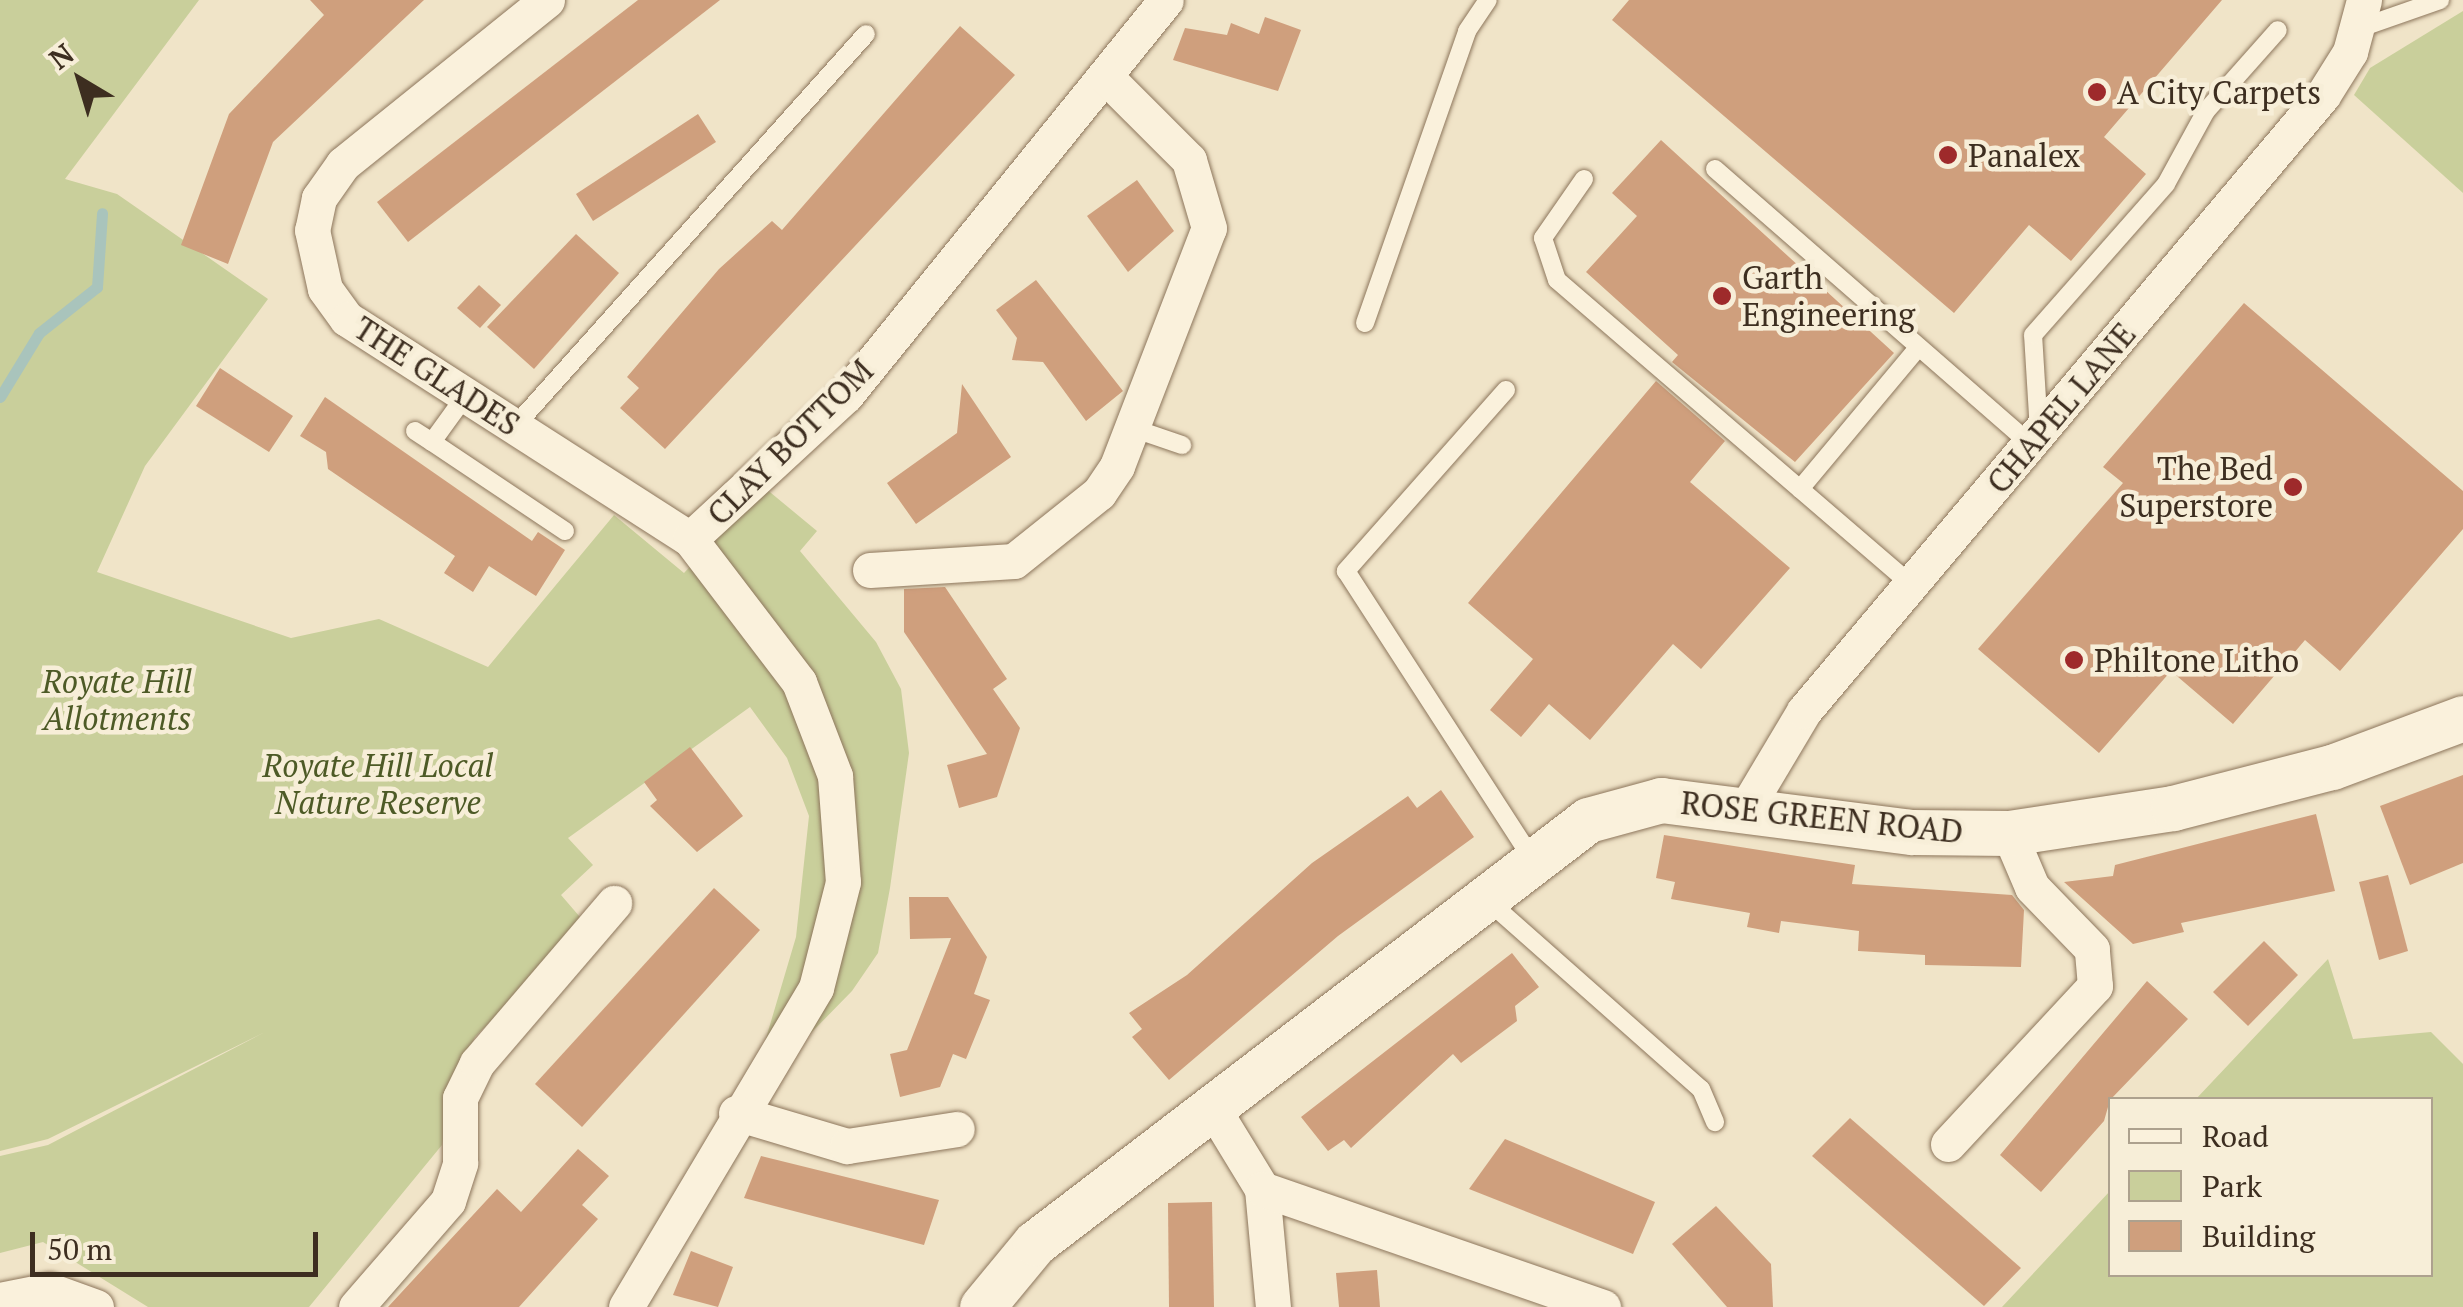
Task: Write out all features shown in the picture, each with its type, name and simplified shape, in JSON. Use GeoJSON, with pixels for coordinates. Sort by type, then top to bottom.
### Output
{"type":"FeatureCollection","features":[{"type":"Feature","properties":{"kind":"street","name":"THE GLADES"},"geometry":{"type":"LineString","coordinates":[[548,0],[344,164],[319,198],[312,230],[324,289],[347,319],[690,539]]}},
{"type":"Feature","properties":{"kind":"street","name":"CLAY BOTTOM"},"geometry":{"type":"LineString","coordinates":[[626,1307],[736,1113],[816,988],[843,882],[836,794],[799,682],[690,539],[846,395],[1106,76],[1158,3]]}},
{"type":"Feature","properties":{"kind":"street","name":"CHAPEL LANE"},"geometry":{"type":"LineString","coordinates":[[1744,810],[1804,710],[2323,96],[2362,14]]}},
{"type":"Feature","properties":{"kind":"street"},"geometry":{"type":"LineString","coordinates":[[870,570],[1014,561],[1099,493],[1132,428],[1209,228],[1189,160],[1106,76]]}},
{"type":"Feature","properties":{"kind":"street","name":"ROSE GREEN ROAD"},"geometry":{"type":"LineString","coordinates":[[982,1307],[1035,1243],[1482,895],[1588,820],[1661,800],[1912,832],[2009,833],[2172,808],[2332,767],[2463,718]]}},
{"type":"Feature","properties":{"kind":"street"},"geometry":{"type":"LineString","coordinates":[[1948,1144],[2094,986],[2092,949],[2032,887],[2009,833]]}},
{"type":"Feature","properties":{"kind":"street"},"geometry":{"type":"LineString","coordinates":[[356,1307],[448,1201],[460,1163],[460,1098],[477,1064],[614,902]]}},
{"type":"Feature","properties":{"kind":"street"},"geometry":{"type":"LineString","coordinates":[[1212,1106],[1262,1188],[1273,1307]]}},
{"type":"Feature","properties":{"kind":"street"},"geometry":{"type":"LineString","coordinates":[[736,1113],[847,1146],[957,1129]]}},
{"type":"Feature","properties":{"kind":"street"},"geometry":{"type":"LineString","coordinates":[[1262,1188],[1602,1307]]}},
{"type":"Feature","properties":{"kind":"street"},"geometry":{"type":"LineString","coordinates":[[0,1300],[49,1290],[96,1307]]}},
{"type":"Feature","properties":{"kind":"lane"},"geometry":{"type":"LineString","coordinates":[[1364,323],[1467,31],[1488,0]]}},
{"type":"Feature","properties":{"kind":"lane"},"geometry":{"type":"LineString","coordinates":[[2362,14],[2440,0]]}},
{"type":"Feature","properties":{"kind":"lane"},"geometry":{"type":"LineString","coordinates":[[2035,438],[2033,335],[2166,184],[2206,111],[2278,30]]}},
{"type":"Feature","properties":{"kind":"lane"},"geometry":{"type":"LineString","coordinates":[[515,426],[866,34]]}},
{"type":"Feature","properties":{"kind":"lane"},"geometry":{"type":"LineString","coordinates":[[1715,169],[1918,348],[2035,438]]}},
{"type":"Feature","properties":{"kind":"lane"},"geometry":{"type":"LineString","coordinates":[[1584,179],[1543,238],[1557,280],[1911,584]]}},
{"type":"Feature","properties":{"kind":"lane"},"geometry":{"type":"LineString","coordinates":[[1800,489],[1918,348]]}},
{"type":"Feature","properties":{"kind":"lane"},"geometry":{"type":"LineString","coordinates":[[1506,390],[1346,572],[1532,858]]}},
{"type":"Feature","properties":{"kind":"lane"},"geometry":{"type":"LineString","coordinates":[[432,442],[466,395]]}},
{"type":"Feature","properties":{"kind":"lane"},"geometry":{"type":"LineString","coordinates":[[1132,428],[1182,444]]}},
{"type":"Feature","properties":{"kind":"lane"},"geometry":{"type":"LineString","coordinates":[[415,431],[565,530]]}},
{"type":"Feature","properties":{"kind":"lane"},"geometry":{"type":"LineString","coordinates":[[1482,895],[1700,1089],[1715,1122]]}},
{"type":"Feature","properties":{"kind":"green space"},"geometry":{"type":"Polygon","coordinates":[[[0,0],[199,0],[65,179],[117,194],[268,299],[145,466],[97,572],[291,638],[379,619],[488,667],[614,515],[684,573],[765,488],[817,531],[800,551],[876,642],[901,689],[909,753],[890,888],[878,953],[852,991],[807,1037],[764,1045],[796,937],[809,816],[787,758],[750,707],[568,838],[593,865],[561,895],[586,924],[475,1037],[451,1087],[442,1145],[309,1307],[148,1307],[43,1242],[0,1253],[0,1156],[48,1145],[265,1032],[48,1139],[0,1151],[0,0]]]}},
{"type":"Feature","properties":{"kind":"green space"},"geometry":{"type":"Polygon","coordinates":[[[2463,11],[2463,193],[2354,95],[2370,68],[2463,11]]]}},
{"type":"Feature","properties":{"kind":"green space"},"geometry":{"type":"Polygon","coordinates":[[[2328,959],[2353,1039],[2431,1032],[2463,1064],[2463,1307],[2002,1307],[2108,1193],[2108,1277],[2433,1277],[2433,1097],[2198,1097],[2328,959]]]}},
{"type":"Feature","properties":{"kind":"building"},"geometry":{"type":"Polygon","coordinates":[[[310,0],[424,0],[273,142],[228,264],[181,245],[229,114],[324,15],[310,0]]]}},
{"type":"Feature","properties":{"kind":"building"},"geometry":{"type":"Polygon","coordinates":[[[638,0],[720,0],[408,242],[377,202],[638,0]]]}},
{"type":"Feature","properties":{"kind":"building","name":"Panalex"},"geometry":{"type":"Polygon","coordinates":[[[1629,0],[2222,0],[2104,137],[2146,174],[2071,261],[2029,225],[1954,313],[1612,20],[1629,0]]]}},
{"type":"Feature","properties":{"kind":"building"},"geometry":{"type":"Polygon","coordinates":[[[1265,17],[1301,30],[1278,91],[1173,60],[1185,28],[1227,35],[1231,23],[1259,34],[1265,17]]]}},
{"type":"Feature","properties":{"kind":"building"},"geometry":{"type":"Polygon","coordinates":[[[960,26],[1015,75],[665,449],[620,408],[639,388],[627,377],[719,269],[772,221],[782,230],[960,26]]]}},
{"type":"Feature","properties":{"kind":"building"},"geometry":{"type":"Polygon","coordinates":[[[698,114],[716,142],[593,221],[576,194],[698,114]]]}},
{"type":"Feature","properties":{"kind":"building","name":"Garth Engineering"},"geometry":{"type":"Polygon","coordinates":[[[1661,140],[1894,353],[1795,462],[1672,362],[1678,355],[1586,272],[1637,216],[1612,193],[1661,140]]]}},
{"type":"Feature","properties":{"kind":"building"},"geometry":{"type":"Polygon","coordinates":[[[1137,180],[1174,231],[1128,272],[1087,216],[1137,180]]]}},
{"type":"Feature","properties":{"kind":"building"},"geometry":{"type":"Polygon","coordinates":[[[576,234],[619,273],[534,369],[487,327],[576,234]]]}},
{"type":"Feature","properties":{"kind":"building"},"geometry":{"type":"Polygon","coordinates":[[[1036,280],[1123,391],[1086,421],[1043,362],[1012,360],[1017,338],[996,310],[1036,280]]]}},
{"type":"Feature","properties":{"kind":"building"},"geometry":{"type":"Polygon","coordinates":[[[479,285],[501,305],[480,328],[457,308],[479,285]]]}},
{"type":"Feature","properties":{"kind":"building","name":"The Bed Superstore"},"geometry":{"type":"Polygon","coordinates":[[[2244,303],[2463,491],[2463,529],[2340,671],[2305,640],[2233,724],[2171,671],[2099,753],[1978,649],[2123,483],[2103,467],[2244,303]]]}},
{"type":"Feature","properties":{"kind":"building"},"geometry":{"type":"Polygon","coordinates":[[[220,368],[293,416],[269,452],[196,406],[220,368]]]}},
{"type":"Feature","properties":{"kind":"building"},"geometry":{"type":"Polygon","coordinates":[[[1656,381],[1725,441],[1690,482],[1790,568],[1701,669],[1673,644],[1590,740],[1549,704],[1521,737],[1490,710],[1533,659],[1468,603],[1656,381]]]}},
{"type":"Feature","properties":{"kind":"building"},"geometry":{"type":"Polygon","coordinates":[[[962,384],[1011,457],[916,524],[887,483],[957,433],[962,384]]]}},
{"type":"Feature","properties":{"kind":"building"},"geometry":{"type":"Polygon","coordinates":[[[325,397],[532,541],[538,532],[565,550],[536,596],[489,566],[473,592],[444,573],[455,556],[328,469],[326,452],[300,436],[325,397]]]}},
{"type":"Feature","properties":{"kind":"building"},"geometry":{"type":"Polygon","coordinates":[[[945,587],[1007,679],[993,689],[1020,728],[997,797],[959,808],[947,765],[987,754],[904,632],[904,589],[945,587]]]}},
{"type":"Feature","properties":{"kind":"building"},"geometry":{"type":"Polygon","coordinates":[[[690,747],[743,816],[697,852],[650,806],[657,800],[644,782],[690,747]]]}},
{"type":"Feature","properties":{"kind":"building"},"geometry":{"type":"Polygon","coordinates":[[[2463,775],[2463,863],[2410,885],[2380,806],[2463,775]]]}},
{"type":"Feature","properties":{"kind":"building"},"geometry":{"type":"Polygon","coordinates":[[[1441,790],[1474,837],[1338,936],[1169,1080],[1132,1037],[1142,1029],[1129,1013],[1187,975],[1312,863],[1408,796],[1417,808],[1441,790]]]}},
{"type":"Feature","properties":{"kind":"building"},"geometry":{"type":"Polygon","coordinates":[[[2316,814],[2335,891],[2181,923],[2184,932],[2133,944],[2064,882],[2113,876],[2115,865],[2316,814]]]}},
{"type":"Feature","properties":{"kind":"building"},"geometry":{"type":"Polygon","coordinates":[[[1664,835],[1855,865],[1852,884],[2012,895],[2024,910],[2021,967],[1925,965],[1925,955],[1858,951],[1859,931],[1781,921],[1779,933],[1747,927],[1750,913],[1671,899],[1675,882],[1656,878],[1664,835]]]}},
{"type":"Feature","properties":{"kind":"building"},"geometry":{"type":"Polygon","coordinates":[[[2388,875],[2408,951],[2379,960],[2359,882],[2388,875]]]}},
{"type":"Feature","properties":{"kind":"building"},"geometry":{"type":"Polygon","coordinates":[[[714,888],[760,930],[582,1127],[535,1084],[714,888]]]}},
{"type":"Feature","properties":{"kind":"building"},"geometry":{"type":"Polygon","coordinates":[[[909,897],[948,897],[987,957],[974,994],[990,1000],[966,1059],[953,1054],[940,1087],[900,1097],[890,1054],[907,1050],[951,938],[910,939],[909,897]]]}},
{"type":"Feature","properties":{"kind":"building"},"geometry":{"type":"Polygon","coordinates":[[[2264,941],[2298,975],[2248,1026],[2213,992],[2264,941]]]}},
{"type":"Feature","properties":{"kind":"building"},"geometry":{"type":"Polygon","coordinates":[[[1512,953],[1539,987],[1515,1006],[1517,1021],[1461,1063],[1453,1054],[1351,1148],[1344,1140],[1328,1151],[1301,1117],[1512,953]]]}},
{"type":"Feature","properties":{"kind":"building"},"geometry":{"type":"Polygon","coordinates":[[[2147,981],[2188,1019],[2113,1097],[2108,1097],[2104,1121],[2041,1192],[2000,1155],[2147,981]]]}},
{"type":"Feature","properties":{"kind":"building"},"geometry":{"type":"Polygon","coordinates":[[[1850,1118],[2021,1268],[1984,1306],[1812,1156],[1850,1118]]]}},
{"type":"Feature","properties":{"kind":"building"},"geometry":{"type":"Polygon","coordinates":[[[1505,1139],[1655,1202],[1633,1254],[1469,1189],[1505,1139]]]}},
{"type":"Feature","properties":{"kind":"building"},"geometry":{"type":"Polygon","coordinates":[[[578,1149],[609,1176],[582,1205],[598,1219],[519,1307],[388,1307],[497,1189],[521,1212],[578,1149]]]}},
{"type":"Feature","properties":{"kind":"building"},"geometry":{"type":"Polygon","coordinates":[[[761,1156],[939,1200],[924,1245],[744,1198],[761,1156]]]}},
{"type":"Feature","properties":{"kind":"building"},"geometry":{"type":"Polygon","coordinates":[[[1212,1202],[1214,1307],[1169,1307],[1168,1203],[1212,1202]]]}},
{"type":"Feature","properties":{"kind":"building"},"geometry":{"type":"Polygon","coordinates":[[[1716,1206],[1771,1264],[1773,1307],[1727,1307],[1672,1244],[1716,1206]]]}},
{"type":"Feature","properties":{"kind":"building"},"geometry":{"type":"Polygon","coordinates":[[[691,1251],[733,1267],[718,1307],[673,1295],[691,1251]]]}},
{"type":"Feature","properties":{"kind":"building"},"geometry":{"type":"Polygon","coordinates":[[[1377,1270],[1380,1307],[1339,1307],[1336,1273],[1377,1270]]]}},
{"type":"Feature","properties":{"kind":"waterway"},"geometry":{"type":"LineString","coordinates":[[0,397],[39,333],[97,287],[102,213]]}},
{"type":"Feature","properties":{"kind":"place","name":"A City Carpets"},"geometry":{"type":"Point","coordinates":[2097,92]}},
{"type":"Feature","properties":{"kind":"place","name":"Panalex"},"geometry":{"type":"Point","coordinates":[1948,155]}},
{"type":"Feature","properties":{"kind":"place","name":"Garth Engineering"},"geometry":{"type":"Point","coordinates":[1722,296]}},
{"type":"Feature","properties":{"kind":"place","name":"The Bed Superstore"},"geometry":{"type":"Point","coordinates":[2293,487]}},
{"type":"Feature","properties":{"kind":"place","name":"Philtone Litho"},"geometry":{"type":"Point","coordinates":[2074,660]}},
{"type":"Feature","properties":{"kind":"park label","name":"Royate Hill Allotments"},"geometry":{"type":"Point","coordinates":[117,700]}},
{"type":"Feature","properties":{"kind":"park label","name":"Royate Hill Local Nature Reserve"},"geometry":{"type":"Point","coordinates":[378,784]}}]}
